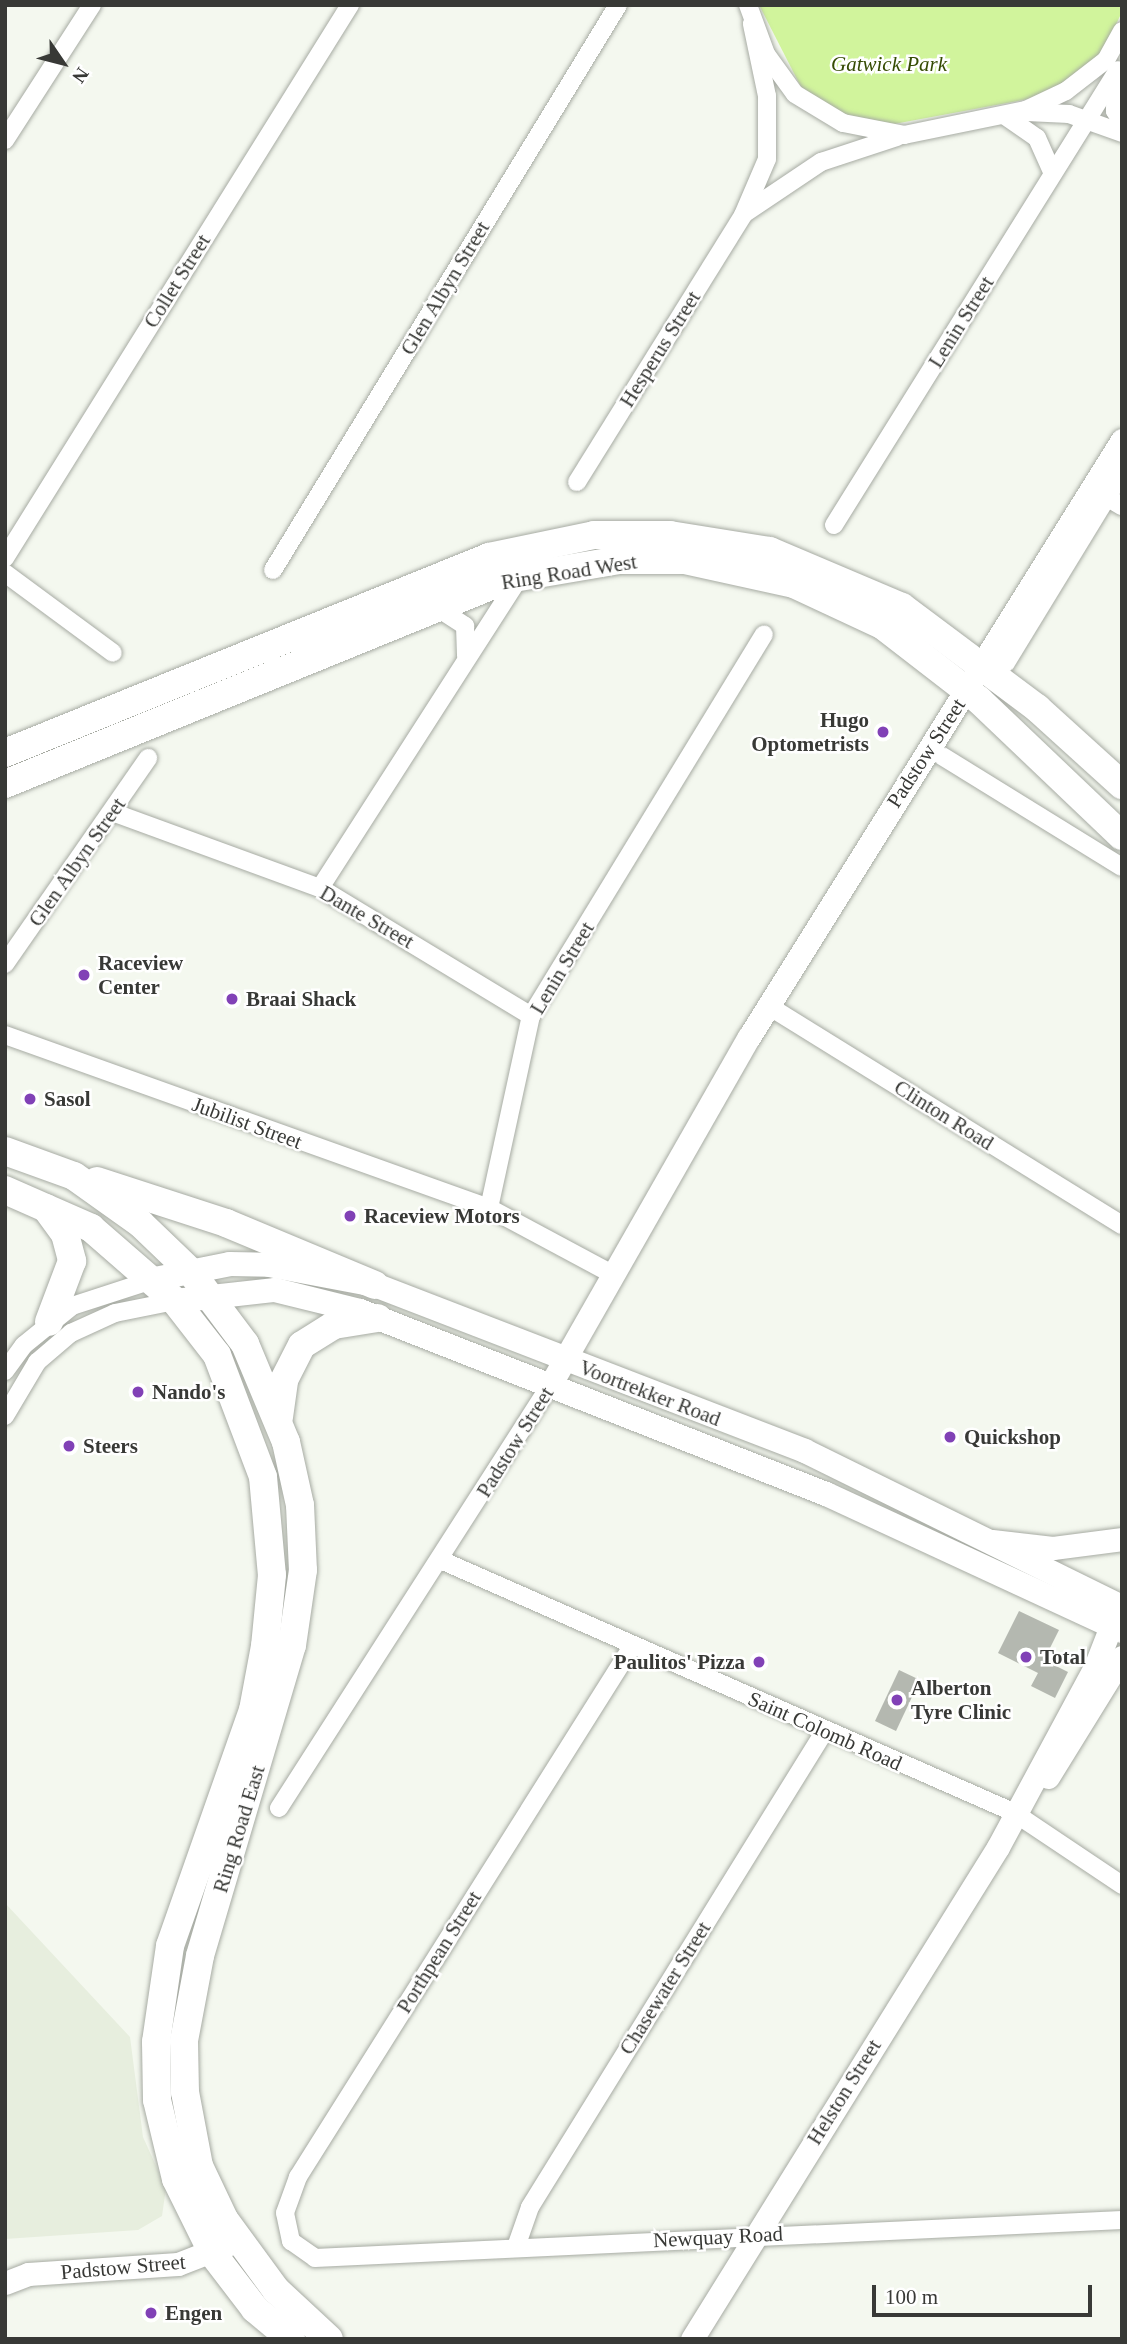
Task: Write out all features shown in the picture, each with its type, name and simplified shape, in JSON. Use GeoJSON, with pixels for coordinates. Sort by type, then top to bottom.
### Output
{"type":"FeatureCollection","features":[{"type":"Feature","properties":{"kind":"main road","name":"Ring Road West"},"geometry":{"type":"LineString","coordinates":[[5,753],[410,586],[634,535],[770,551],[902,607],[989,669],[1122,785]]}},
{"type":"Feature","properties":{"kind":"main road","name":"Ring Road West"},"geometry":{"type":"LineString","coordinates":[[5,784],[429,606],[519,563],[685,560],[746,569],[844,604],[919,650],[973,695],[1122,835]]}},
{"type":"Feature","properties":{"kind":"main road"},"geometry":{"type":"LineString","coordinates":[[5,1150],[74,1176],[226,1223],[375,1285]]}},
{"type":"Feature","properties":{"kind":"main road","name":"Ring Road East"},"geometry":{"type":"LineString","coordinates":[[74,1176],[141,1224],[191,1272],[245,1344],[279,1421],[300,1505],[303,1570],[292,1645],[170,1946],[156,2042],[157,2100],[176,2179],[213,2254],[255,2309],[291,2339]]}},
{"type":"Feature","properties":{"kind":"main road","name":"Ring Road East"},"geometry":{"type":"LineString","coordinates":[[5,1190],[41,1203],[91,1228],[155,1279],[176,1301],[217,1355],[263,1477],[272,1575],[255,1739],[200,1956],[184,2041],[185,2092],[199,2166],[237,2239],[276,2290],[328,2339]]}},
{"type":"Feature","properties":{"kind":"main road"},"geometry":{"type":"LineString","coordinates":[[41,1203],[65,1234],[72,1261],[48,1322]]}},
{"type":"Feature","properties":{"kind":"main road","name":"Voortrekker Road"},"geometry":{"type":"LineString","coordinates":[[155,1279],[230,1264],[292,1266],[375,1285],[563,1360],[805,1451],[988,1541],[1119,1614]]}},
{"type":"Feature","properties":{"kind":"main road","name":"Voortrekker Road"},"geometry":{"type":"LineString","coordinates":[[176,1301],[208,1295],[275,1290],[377,1318],[826,1494],[1119,1614]]}},
{"type":"Feature","properties":{"kind":"main road"},"geometry":{"type":"LineString","coordinates":[[279,1421],[284,1380],[302,1345],[334,1325],[377,1318]]}},
{"type":"Feature","properties":{"kind":"street"},"geometry":{"type":"LineString","coordinates":[[5,140],[92,5]]}},
{"type":"Feature","properties":{"kind":"street","name":"Collet Street"},"geometry":{"type":"LineString","coordinates":[[5,558],[350,5]]}},
{"type":"Feature","properties":{"kind":"street","name":"Glen Albyn Street"},"geometry":{"type":"LineString","coordinates":[[273,570],[618,5]]}},
{"type":"Feature","properties":{"kind":"street","name":"Hesperus Street"},"geometry":{"type":"LineString","coordinates":[[577,482],[743,215],[767,159],[771,133],[748,5]]}},
{"type":"Feature","properties":{"kind":"street"},"geometry":{"type":"LineString","coordinates":[[752,24],[795,94],[843,123],[904,135]]}},
{"type":"Feature","properties":{"kind":"street"},"geometry":{"type":"LineString","coordinates":[[1010,114],[1088,75],[1122,31]]}},
{"type":"Feature","properties":{"kind":"street"},"geometry":{"type":"LineString","coordinates":[[1120,63],[1113,98],[1122,122]]}},
{"type":"Feature","properties":{"kind":"street","name":"Lenin Street"},"geometry":{"type":"LineString","coordinates":[[834,525],[1090,119],[1120,63]]}},
{"type":"Feature","properties":{"kind":"street"},"geometry":{"type":"LineString","coordinates":[[1010,114],[1090,119],[1122,133]]}},
{"type":"Feature","properties":{"kind":"street"},"geometry":{"type":"LineString","coordinates":[[1010,114],[1037,138],[1053,174]]}},
{"type":"Feature","properties":{"kind":"street","name":"Hesperus Street"},"geometry":{"type":"LineString","coordinates":[[743,215],[821,162],[904,135],[1010,114]]}},
{"type":"Feature","properties":{"kind":"street","name":"Padstow Street"},"geometry":{"type":"LineString","coordinates":[[1106,497],[1122,440]]}},
{"type":"Feature","properties":{"kind":"street","name":"Padstow Street"},"geometry":{"type":"LineString","coordinates":[[773,1009],[989,669],[1106,497],[1122,467]]}},
{"type":"Feature","properties":{"kind":"street"},"geometry":{"type":"LineString","coordinates":[[320,888],[466,656],[519,563]]}},
{"type":"Feature","properties":{"kind":"street"},"geometry":{"type":"LineString","coordinates":[[5,573],[113,653]]}},
{"type":"Feature","properties":{"kind":"street"},"geometry":{"type":"LineString","coordinates":[[429,606],[452,612],[465,626],[466,656]]}},
{"type":"Feature","properties":{"kind":"street","name":"Lenin Street"},"geometry":{"type":"LineString","coordinates":[[489,1208],[531,1016],[764,634]]}},
{"type":"Feature","properties":{"kind":"street","name":"Padstow Street"},"geometry":{"type":"LineString","coordinates":[[279,1808],[443,1561],[549,1387],[610,1273],[734,1068],[942,756],[973,695]]}},
{"type":"Feature","properties":{"kind":"street"},"geometry":{"type":"LineString","coordinates":[[942,756],[1122,867]]}},
{"type":"Feature","properties":{"kind":"street","name":"Glen Albyn Street"},"geometry":{"type":"LineString","coordinates":[[5,964],[148,758]]}},
{"type":"Feature","properties":{"kind":"street","name":"Dante Street"},"geometry":{"type":"LineString","coordinates":[[112,812],[320,888],[531,1016]]}},
{"type":"Feature","properties":{"kind":"street","name":"Clinton Road"},"geometry":{"type":"LineString","coordinates":[[773,1009],[1122,1225]]}},
{"type":"Feature","properties":{"kind":"street","name":"Jubilist Street"},"geometry":{"type":"LineString","coordinates":[[5,1035],[489,1208]]}},
{"type":"Feature","properties":{"kind":"street"},"geometry":{"type":"LineString","coordinates":[[489,1208],[610,1273]]}},
{"type":"Feature","properties":{"kind":"street"},"geometry":{"type":"LineString","coordinates":[[5,1371],[48,1322],[100,1293],[155,1279]]}},
{"type":"Feature","properties":{"kind":"street"},"geometry":{"type":"LineString","coordinates":[[5,1416],[37,1362],[71,1333],[115,1313],[176,1301]]}},
{"type":"Feature","properties":{"kind":"street"},"geometry":{"type":"LineString","coordinates":[[988,1541],[1053,1548],[1122,1539]]}},
{"type":"Feature","properties":{"kind":"street","name":"Saint Colomb Road"},"geometry":{"type":"LineString","coordinates":[[443,1561],[824,1732],[1018,1815],[1122,1885]]}},
{"type":"Feature","properties":{"kind":"street","name":"Helston Street"},"geometry":{"type":"LineString","coordinates":[[1018,1815],[1096,1667],[1119,1614]]}},
{"type":"Feature","properties":{"kind":"street","name":"Porthpean Street"},"geometry":{"type":"LineString","coordinates":[[315,2258],[291,2241],[286,2227],[287,2200],[298,2177],[633,1645]]}},
{"type":"Feature","properties":{"kind":"street","name":"Helston Street"},"geometry":{"type":"LineString","coordinates":[[692,2339],[1018,1815],[1122,1657]]}},
{"type":"Feature","properties":{"kind":"street","name":"Chasewater Street"},"geometry":{"type":"LineString","coordinates":[[516,2248],[530,2207],[824,1732]]}},
{"type":"Feature","properties":{"kind":"street","name":"Newquay Road"},"geometry":{"type":"LineString","coordinates":[[315,2258],[755,2234],[1122,2220]]}},
{"type":"Feature","properties":{"kind":"street","name":"Padstow Street"},"geometry":{"type":"LineString","coordinates":[[5,2283],[28,2274],[178,2264],[213,2254],[237,2239]]}},
{"type":"Feature","properties":{"kind":"shaded area"},"geometry":{"type":"Polygon","coordinates":[[[5,1903],[130,2037],[143,2137],[166,2188],[162,2216],[138,2230],[5,2239],[5,1903]]]}},
{"type":"Feature","properties":{"kind":"green space","name":"Gatwick Park"},"geometry":{"type":"Polygon","coordinates":[[[759,5],[1122,5],[1122,12],[1103,51],[1072,80],[1039,97],[894,124],[838,113],[801,87],[759,5]]]}},
{"type":"Feature","properties":{"kind":"building","name":"Total"},"geometry":{"type":"Polygon","coordinates":[[[1019,1611],[1059,1630],[1044,1660],[1068,1672],[1055,1698],[1031,1686],[1038,1673],[998,1653],[1019,1611]]]}},
{"type":"Feature","properties":{"kind":"building","name":"Alberton Tyre Clinic"},"geometry":{"type":"Polygon","coordinates":[[[899,1670],[920,1680],[896,1731],[875,1721],[899,1670]]]}},
{"type":"Feature","properties":{"kind":"place","name":"Hugo Optometrists"},"geometry":{"type":"Point","coordinates":[883,732]}},
{"type":"Feature","properties":{"kind":"place","name":"Raceview Center"},"geometry":{"type":"Point","coordinates":[84,975]}},
{"type":"Feature","properties":{"kind":"place","name":"Braai Shack"},"geometry":{"type":"Point","coordinates":[232,999]}},
{"type":"Feature","properties":{"kind":"place","name":"Sasol"},"geometry":{"type":"Point","coordinates":[30,1099]}},
{"type":"Feature","properties":{"kind":"place","name":"Raceview Motors"},"geometry":{"type":"Point","coordinates":[350,1216]}},
{"type":"Feature","properties":{"kind":"place","name":"Nando's"},"geometry":{"type":"Point","coordinates":[138,1392]}},
{"type":"Feature","properties":{"kind":"place","name":"Quickshop"},"geometry":{"type":"Point","coordinates":[950,1437]}},
{"type":"Feature","properties":{"kind":"place","name":"Steers"},"geometry":{"type":"Point","coordinates":[69,1446]}},
{"type":"Feature","properties":{"kind":"place","name":"Total"},"geometry":{"type":"Point","coordinates":[1026,1657]}},
{"type":"Feature","properties":{"kind":"place","name":"Paulitos' Pizza"},"geometry":{"type":"Point","coordinates":[759,1662]}},
{"type":"Feature","properties":{"kind":"place","name":"Alberton Tyre Clinic"},"geometry":{"type":"Point","coordinates":[897,1700]}},
{"type":"Feature","properties":{"kind":"place","name":"Engen"},"geometry":{"type":"Point","coordinates":[151,2313]}}]}
